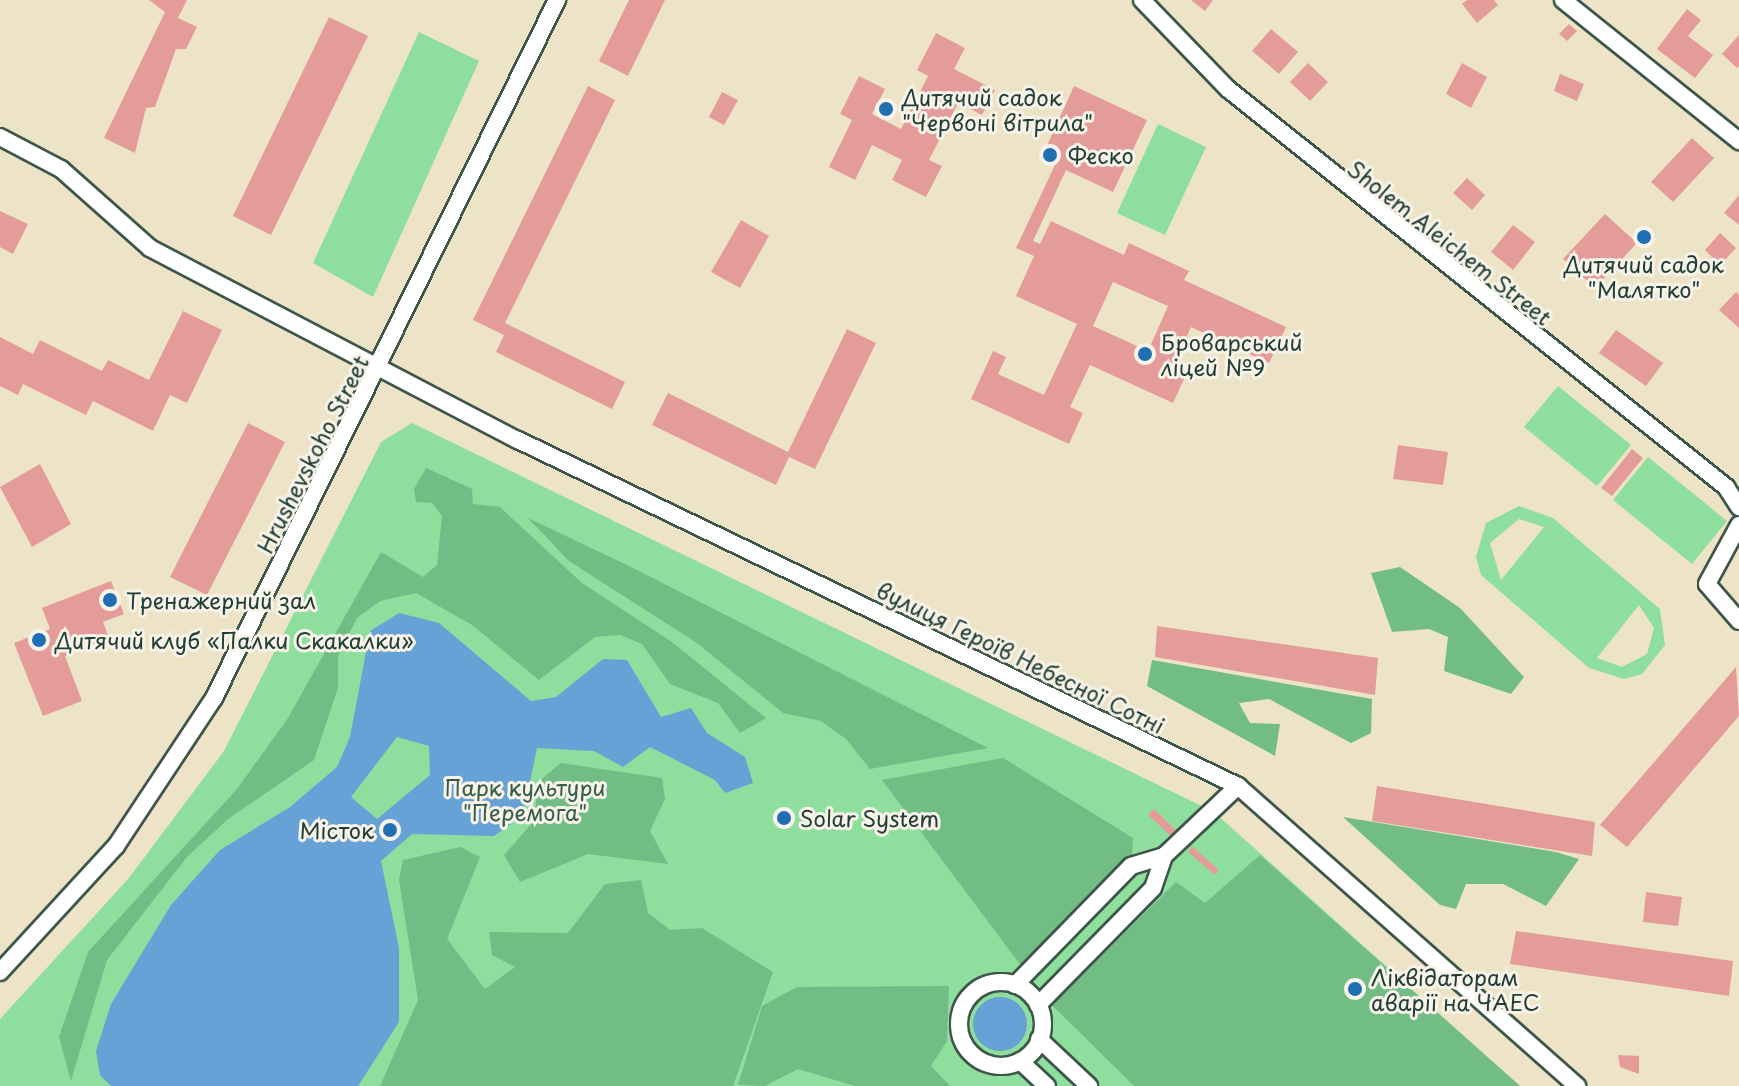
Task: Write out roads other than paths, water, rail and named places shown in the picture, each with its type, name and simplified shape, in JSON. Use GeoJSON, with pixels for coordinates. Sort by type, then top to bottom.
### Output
{"type":"FeatureCollection","features":[{"type":"Feature","properties":{"kind":"street","name":"Hrushevskoho Street"},"geometry":{"type":"LineString","coordinates":[[0,972],[116,846],[214,698],[381,365],[557,0]]}},
{"type":"Feature","properties":{"kind":"street","name":"Sholem Aleichem Street"},"geometry":{"type":"LineString","coordinates":[[1142,0],[1228,89],[1726,487],[1739,507]]}},
{"type":"Feature","properties":{"kind":"street"},"geometry":{"type":"LineString","coordinates":[[1563,0],[1739,141]]}},
{"type":"Feature","properties":{"kind":"street","name":"вулиця Героїв Небесної Сотні"},"geometry":{"type":"LineString","coordinates":[[0,137],[83,186],[136,241],[381,365],[518,440],[1238,786],[1577,1086]]}},
{"type":"Feature","properties":{"kind":"street"},"geometry":{"type":"LineString","coordinates":[[1739,525],[1707,584],[1739,621]]}},
{"type":"Feature","properties":{"kind":"street"},"geometry":{"type":"LineString","coordinates":[[1015,985],[1131,866],[1164,856],[1238,786]]}},
{"type":"Feature","properties":{"kind":"street"},"geometry":{"type":"LineString","coordinates":[[1020,1061],[1039,1039],[1038,1005],[1153,888],[1164,856]]}},
{"type":"Feature","properties":{"kind":"street"},"geometry":{"type":"LineString","coordinates":[[1038,1005],[1015,985],[991,983],[973,992],[959,1030],[984,1063],[1020,1061],[1047,1086]]}},
{"type":"Feature","properties":{"kind":"street"},"geometry":{"type":"LineString","coordinates":[[1039,1039],[1089,1086]]}},
{"type":"Feature","properties":{"kind":"water"},"geometry":{"type":"Polygon","coordinates":[[[399,613],[439,623],[531,701],[556,697],[603,659],[627,660],[661,717],[691,708],[707,733],[745,757],[753,783],[725,793],[715,780],[650,747],[623,767],[594,751],[537,748],[523,815],[494,836],[412,834],[381,861],[399,948],[399,1022],[358,1086],[111,1086],[100,1075],[96,1051],[111,1004],[171,905],[220,850],[290,807],[337,767],[350,737],[370,631],[399,613]],[[397,737],[351,797],[377,819],[430,775],[429,746],[397,737]]]}},
{"type":"Feature","properties":{"kind":"water"},"geometry":{"type":"Polygon","coordinates":[[[1000,997],[1019,1005],[1027,1024],[1019,1043],[1000,1051],[981,1043],[973,1024],[981,1005],[1000,997]]]}},
{"type":"Feature","properties":{"kind":"place","name":"Дитячий садок \"Червоні вітрила\""},"geometry":{"type":"Point","coordinates":[886,109]}},
{"type":"Feature","properties":{"kind":"place","name":"Феско"},"geometry":{"type":"Point","coordinates":[1050,155]}},
{"type":"Feature","properties":{"kind":"place","name":"Дитячий садок \"Малятко\""},"geometry":{"type":"Point","coordinates":[1644,237]}},
{"type":"Feature","properties":{"kind":"place","name":"Броварський ліцей №9"},"geometry":{"type":"Point","coordinates":[1145,354]}},
{"type":"Feature","properties":{"kind":"place","name":"Тренажерний зал"},"geometry":{"type":"Point","coordinates":[110,600]}},
{"type":"Feature","properties":{"kind":"place","name":"Дитячий клуб «Палки Скакалки»"},"geometry":{"type":"Point","coordinates":[39,640]}},
{"type":"Feature","properties":{"kind":"place","name":"Solar System"},"geometry":{"type":"Point","coordinates":[784,818]}},
{"type":"Feature","properties":{"kind":"place","name":"Місток"},"geometry":{"type":"Point","coordinates":[390,830]}},
{"type":"Feature","properties":{"kind":"place","name":"Ліквідаторам аварії на ЧАЕС"},"geometry":{"type":"Point","coordinates":[1355,989]}},
{"type":"Feature","properties":{"kind":"park label","name":"Парк культури \"Перемога\""},"geometry":{"type":"Point","coordinates":[525,798]}}]}
